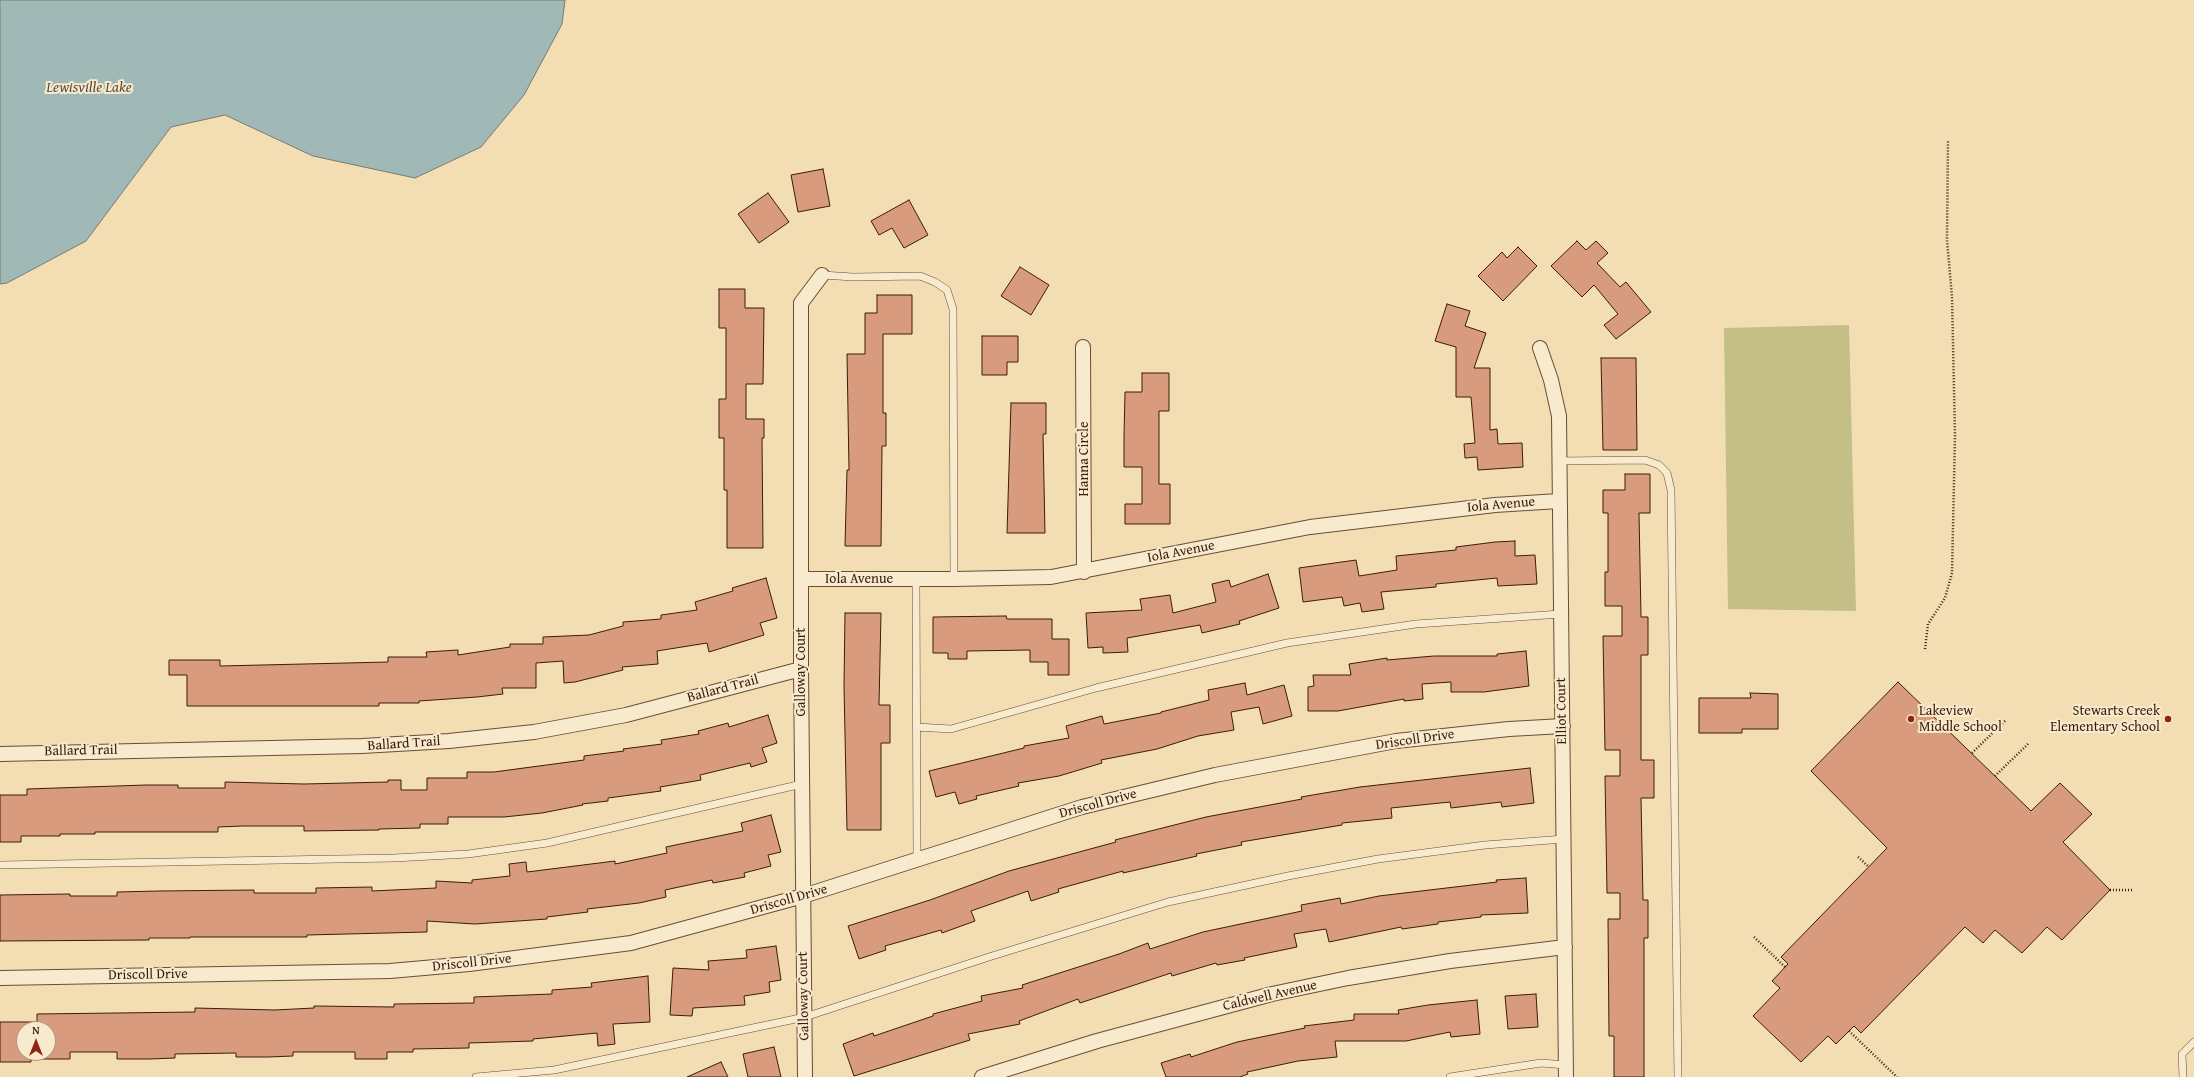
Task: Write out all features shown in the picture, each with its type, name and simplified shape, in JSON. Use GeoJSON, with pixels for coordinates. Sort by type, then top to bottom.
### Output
{"type":"FeatureCollection","features":[{"type":"Feature","properties":{"kind":"street","name":"Galloway Court"},"geometry":{"type":"LineString","coordinates":[[805,1077],[801,669],[801,303],[822,275]]}},
{"type":"Feature","properties":{"kind":"street","name":"Hanna Circle"},"geometry":{"type":"LineString","coordinates":[[1083,347],[1084,572]]}},
{"type":"Feature","properties":{"kind":"street","name":"Elliot Court"},"geometry":{"type":"LineString","coordinates":[[1540,348],[1551,380],[1559,416],[1566,1071]]}},
{"type":"Feature","properties":{"kind":"street","name":"Iola Avenue"},"geometry":{"type":"LineString","coordinates":[[801,579],[954,579],[1051,577],[1084,572],[1310,527],[1495,505],[1559,501]]}},
{"type":"Feature","properties":{"kind":"street","name":"Ballard Trail"},"geometry":{"type":"LineString","coordinates":[[0,754],[362,746],[534,732],[626,715],[801,669]]}},
{"type":"Feature","properties":{"kind":"street","name":"Driscoll Drive"},"geometry":{"type":"LineString","coordinates":[[0,978],[390,971],[469,964],[631,943],[804,896],[1082,807],[1215,775],[1396,742],[1509,729],[1563,726]]}},
{"type":"Feature","properties":{"kind":"street","name":"Caldwell Avenue"},"geometry":{"type":"LineString","coordinates":[[982,1077],[1097,1041],[1272,994],[1348,978],[1450,961],[1565,947]]}},
{"type":"Feature","properties":{"kind":"lane"},"geometry":{"type":"LineString","coordinates":[[822,275],[853,278],[920,276],[935,282],[947,290],[953,309],[954,579]]}},
{"type":"Feature","properties":{"kind":"lane"},"geometry":{"type":"LineString","coordinates":[[1559,461],[1645,460],[1659,465],[1667,473],[1671,490],[1678,1077]]}},
{"type":"Feature","properties":{"kind":"lane"},"geometry":{"type":"LineString","coordinates":[[916,579],[917,859]]}},
{"type":"Feature","properties":{"kind":"lane"},"geometry":{"type":"LineString","coordinates":[[916,727],[951,729],[1096,688],[1287,643],[1416,624],[1561,614]]}},
{"type":"Feature","properties":{"kind":"lane"},"geometry":{"type":"LineString","coordinates":[[0,865],[394,858],[468,854],[547,843],[802,784]]}},
{"type":"Feature","properties":{"kind":"lane"},"geometry":{"type":"LineString","coordinates":[[476,1077],[554,1070],[805,1017],[992,956],[1168,902],[1288,876],[1378,859],[1485,845],[1564,839]]}},
{"type":"Feature","properties":{"kind":"lane"},"geometry":{"type":"LineString","coordinates":[[2183,1077],[2182,1054],[2194,1042]]}},
{"type":"Feature","properties":{"kind":"lane"},"geometry":{"type":"LineString","coordinates":[[1450,1077],[1541,1063],[1566,1071]]}},
{"type":"Feature","properties":{"kind":"path"},"geometry":{"type":"LineString","coordinates":[[1925,649],[1928,624],[1945,598],[1952,574],[1955,435],[1952,297],[1947,240],[1948,141]]}},
{"type":"Feature","properties":{"kind":"path"},"geometry":{"type":"LineString","coordinates":[[1972,753],[2006,720]]}},
{"type":"Feature","properties":{"kind":"path"},"geometry":{"type":"LineString","coordinates":[[1995,776],[2029,743]]}},
{"type":"Feature","properties":{"kind":"path"},"geometry":{"type":"LineString","coordinates":[[1858,857],[1869,867]]}},
{"type":"Feature","properties":{"kind":"path"},"geometry":{"type":"LineString","coordinates":[[2110,890],[2133,890]]}},
{"type":"Feature","properties":{"kind":"path"},"geometry":{"type":"LineString","coordinates":[[1754,937],[1785,967]]}},
{"type":"Feature","properties":{"kind":"path"},"geometry":{"type":"LineString","coordinates":[[1849,1031],[1897,1077]]}},
{"type":"Feature","properties":{"kind":"shaded area"},"geometry":{"type":"Polygon","coordinates":[[[1849,325],[1856,611],[1728,609],[1724,328],[1849,325]]]}},
{"type":"Feature","properties":{"kind":"water","name":"Lewisville Lake"},"geometry":{"type":"Polygon","coordinates":[[[0,0],[565,0],[562,24],[524,95],[481,147],[415,178],[313,156],[225,115],[171,127],[86,241],[7,283],[0,284],[0,0]]]}},
{"type":"Feature","properties":{"kind":"building"},"geometry":{"type":"Polygon","coordinates":[[[823,169],[830,206],[798,212],[791,175],[823,169]]]}},
{"type":"Feature","properties":{"kind":"building"},"geometry":{"type":"Polygon","coordinates":[[[768,193],[789,222],[759,243],[738,214],[768,193]]]}},
{"type":"Feature","properties":{"kind":"building"},"geometry":{"type":"Polygon","coordinates":[[[909,200],[928,235],[904,248],[892,228],[879,235],[871,221],[909,200]]]}},
{"type":"Feature","properties":{"kind":"building"},"geometry":{"type":"Polygon","coordinates":[[[1577,241],[1586,250],[1596,241],[1608,253],[1597,263],[1620,287],[1626,282],[1651,312],[1616,339],[1604,325],[1618,314],[1594,285],[1582,297],[1551,266],[1577,241]]]}},
{"type":"Feature","properties":{"kind":"building"},"geometry":{"type":"Polygon","coordinates":[[[1518,247],[1537,266],[1503,301],[1478,276],[1502,252],[1507,258],[1518,247]]]}},
{"type":"Feature","properties":{"kind":"building"},"geometry":{"type":"Polygon","coordinates":[[[1020,267],[1049,285],[1031,315],[1001,296],[1020,267]]]}},
{"type":"Feature","properties":{"kind":"building"},"geometry":{"type":"Polygon","coordinates":[[[719,289],[745,289],[745,308],[764,308],[763,384],[746,384],[746,419],[764,419],[764,438],[762,438],[763,548],[727,548],[727,490],[724,490],[724,438],[719,438],[719,399],[726,399],[726,328],[719,328],[719,289]]]}},
{"type":"Feature","properties":{"kind":"building"},"geometry":{"type":"Polygon","coordinates":[[[877,295],[912,295],[912,334],[883,334],[883,413],[886,413],[886,446],[882,446],[881,546],[845,546],[847,470],[849,470],[847,354],[865,354],[865,313],[877,313],[877,295]]]}},
{"type":"Feature","properties":{"kind":"building"},"geometry":{"type":"Polygon","coordinates":[[[1447,304],[1470,311],[1465,326],[1486,333],[1474,368],[1490,368],[1490,430],[1497,429],[1498,444],[1522,443],[1523,467],[1478,470],[1477,457],[1465,458],[1464,444],[1475,443],[1471,397],[1456,397],[1456,347],[1435,341],[1447,304]]]}},
{"type":"Feature","properties":{"kind":"building"},"geometry":{"type":"Polygon","coordinates":[[[982,336],[1018,336],[1018,362],[1007,362],[1007,375],[982,375],[982,336]]]}},
{"type":"Feature","properties":{"kind":"building"},"geometry":{"type":"Polygon","coordinates":[[[1601,358],[1636,358],[1637,450],[1603,450],[1601,358]]]}},
{"type":"Feature","properties":{"kind":"building"},"geometry":{"type":"Polygon","coordinates":[[[1142,373],[1169,373],[1169,411],[1159,411],[1159,484],[1170,484],[1170,524],[1125,524],[1125,504],[1142,504],[1142,467],[1124,467],[1125,392],[1142,392],[1142,373]]]}},
{"type":"Feature","properties":{"kind":"building"},"geometry":{"type":"Polygon","coordinates":[[[1011,403],[1046,403],[1046,434],[1043,434],[1045,533],[1007,533],[1011,403]]]}},
{"type":"Feature","properties":{"kind":"building"},"geometry":{"type":"Polygon","coordinates":[[[1625,474],[1650,474],[1650,513],[1639,513],[1641,617],[1648,617],[1648,655],[1641,655],[1641,760],[1654,760],[1654,798],[1641,798],[1643,900],[1648,900],[1648,938],[1644,938],[1644,1077],[1614,1077],[1614,1036],[1609,1036],[1608,919],[1620,919],[1620,893],[1607,893],[1605,776],[1620,776],[1620,750],[1605,750],[1603,636],[1622,636],[1622,606],[1605,606],[1605,572],[1608,572],[1608,513],[1603,513],[1603,490],[1625,490],[1625,474]]]}},
{"type":"Feature","properties":{"kind":"building"},"geometry":{"type":"Polygon","coordinates":[[[1515,541],[1515,556],[1535,555],[1537,584],[1498,586],[1497,578],[1436,584],[1436,587],[1381,592],[1384,609],[1362,612],[1360,603],[1344,606],[1342,597],[1303,602],[1299,568],[1356,560],[1359,576],[1397,570],[1396,556],[1456,550],[1456,547],[1515,541]]]}},
{"type":"Feature","properties":{"kind":"building"},"geometry":{"type":"Polygon","coordinates":[[[1268,574],[1279,608],[1239,621],[1240,624],[1202,633],[1200,625],[1127,638],[1128,652],[1103,653],[1103,647],[1088,648],[1086,613],[1142,610],[1140,599],[1170,595],[1173,613],[1216,602],[1212,584],[1229,580],[1231,587],[1268,574]]]}},
{"type":"Feature","properties":{"kind":"building"},"geometry":{"type":"Polygon","coordinates":[[[766,578],[777,618],[760,623],[764,635],[709,652],[707,643],[657,651],[658,664],[622,667],[623,670],[575,682],[564,683],[563,661],[536,663],[536,688],[502,688],[503,694],[419,701],[419,703],[379,703],[379,706],[187,706],[187,675],[169,675],[169,660],[220,660],[220,666],[388,662],[388,657],[427,657],[426,652],[458,650],[458,655],[510,647],[510,644],[543,644],[543,637],[589,635],[623,626],[623,622],[661,619],[661,615],[697,610],[695,602],[733,591],[732,588],[766,578]]]}},
{"type":"Feature","properties":{"kind":"building"},"geometry":{"type":"Polygon","coordinates":[[[845,613],[881,613],[879,705],[890,705],[890,743],[881,743],[881,830],[847,830],[844,686],[845,613]]]}},
{"type":"Feature","properties":{"kind":"building"},"geometry":{"type":"Polygon","coordinates":[[[1006,616],[1007,619],[1052,619],[1052,639],[1069,639],[1069,675],[1048,675],[1048,662],[1030,662],[1030,650],[967,651],[967,659],[948,659],[948,653],[933,653],[933,617],[1006,616]]]}},
{"type":"Feature","properties":{"kind":"building"},"geometry":{"type":"Polygon","coordinates":[[[1526,651],[1529,686],[1484,692],[1451,692],[1451,682],[1422,684],[1423,699],[1404,701],[1404,699],[1338,711],[1308,711],[1308,687],[1314,686],[1313,675],[1351,675],[1349,664],[1387,658],[1387,660],[1434,656],[1497,656],[1497,654],[1526,651]]]}},
{"type":"Feature","properties":{"kind":"building"},"geometry":{"type":"Polygon","coordinates":[[[1898,682],[2031,811],[2060,783],[2092,814],[2063,842],[2110,890],[2062,940],[2047,927],[2022,953],[1995,930],[1983,943],[1965,927],[1861,1033],[1854,1026],[1836,1044],[1828,1036],[1801,1062],[1753,1016],[1780,988],[1772,981],[1788,964],[1781,957],[1887,848],[1811,771],[1898,682]]]}},
{"type":"Feature","properties":{"kind":"building"},"geometry":{"type":"Polygon","coordinates":[[[1245,683],[1247,695],[1284,685],[1292,716],[1263,724],[1259,707],[1231,712],[1234,730],[1198,736],[1157,749],[1101,760],[1102,763],[1059,776],[1018,783],[1019,786],[976,796],[977,799],[959,804],[955,792],[936,797],[929,771],[1024,748],[1024,746],[1069,738],[1066,726],[1102,716],[1104,724],[1161,713],[1209,700],[1208,690],[1245,683]]]}},
{"type":"Feature","properties":{"kind":"building"},"geometry":{"type":"Polygon","coordinates":[[[1750,693],[1778,694],[1778,729],[1742,729],[1742,733],[1699,733],[1699,698],[1751,698],[1750,693]]]}},
{"type":"Feature","properties":{"kind":"building"},"geometry":{"type":"Polygon","coordinates":[[[768,715],[777,743],[762,748],[767,762],[751,767],[750,763],[700,775],[701,780],[660,787],[661,791],[608,798],[608,801],[582,804],[583,805],[542,813],[504,817],[448,817],[448,824],[420,824],[420,828],[304,831],[304,826],[243,826],[218,827],[218,832],[95,832],[95,834],[60,834],[60,836],[21,836],[21,842],[0,842],[0,795],[27,795],[27,789],[146,785],[178,785],[178,788],[225,788],[225,782],[304,784],[388,782],[388,780],[401,780],[401,790],[427,790],[427,778],[467,778],[467,772],[494,772],[584,760],[584,756],[662,744],[661,740],[699,734],[698,731],[728,723],[729,727],[768,715]]]}},
{"type":"Feature","properties":{"kind":"building"},"geometry":{"type":"Polygon","coordinates":[[[1530,768],[1534,803],[1502,807],[1501,802],[1451,808],[1450,802],[1391,808],[1392,818],[1342,823],[1342,825],[1241,842],[1242,845],[1196,854],[1197,856],[1123,873],[1123,871],[1058,889],[1059,892],[1031,901],[1028,891],[971,911],[975,921],[942,933],[941,930],[885,946],[886,950],[859,959],[848,926],[930,900],[1009,871],[1116,842],[1115,840],[1206,817],[1302,799],[1301,797],[1360,787],[1530,768]]]}},
{"type":"Feature","properties":{"kind":"building"},"geometry":{"type":"Polygon","coordinates":[[[771,815],[781,852],[768,855],[771,866],[744,873],[745,877],[713,883],[712,880],[665,890],[666,897],[639,903],[587,909],[588,912],[547,917],[547,919],[475,924],[427,921],[427,932],[307,935],[307,937],[190,937],[149,938],[149,940],[0,941],[0,895],[70,894],[70,896],[117,896],[117,892],[254,890],[254,893],[316,893],[316,888],[372,887],[372,891],[436,888],[436,881],[472,883],[472,880],[510,876],[509,864],[526,862],[527,872],[615,861],[615,864],[667,853],[666,847],[743,831],[741,823],[771,815]]]}},
{"type":"Feature","properties":{"kind":"building"},"geometry":{"type":"Polygon","coordinates":[[[1526,878],[1528,913],[1481,915],[1481,917],[1438,922],[1438,924],[1402,929],[1401,927],[1329,942],[1326,929],[1294,934],[1297,947],[1244,958],[1245,960],[1217,965],[1216,963],[1172,976],[1171,973],[1080,1003],[1078,999],[1019,1021],[1020,1024],[968,1034],[970,1040],[854,1076],[843,1044],[873,1033],[874,1036],[933,1016],[933,1014],[982,1001],[981,996],[1023,988],[1022,985],[1119,954],[1148,943],[1150,949],[1203,932],[1302,911],[1301,905],[1340,898],[1341,904],[1379,896],[1497,882],[1496,880],[1526,878]]]}},
{"type":"Feature","properties":{"kind":"building"},"geometry":{"type":"Polygon","coordinates":[[[776,946],[781,980],[769,982],[770,992],[744,996],[745,1005],[693,1008],[692,1016],[670,1015],[673,968],[709,970],[708,961],[747,958],[746,950],[776,946]]]}},
{"type":"Feature","properties":{"kind":"building"},"geometry":{"type":"Polygon","coordinates":[[[648,976],[650,1022],[613,1024],[615,1044],[598,1046],[597,1033],[533,1039],[533,1041],[469,1043],[469,1048],[413,1049],[413,1052],[387,1052],[387,1059],[355,1059],[355,1052],[293,1052],[293,1056],[268,1057],[236,1057],[236,1053],[175,1054],[175,1058],[117,1059],[117,1052],[70,1052],[70,1059],[56,1059],[56,1021],[37,1021],[37,1014],[195,1012],[195,1008],[275,1010],[314,1008],[314,1006],[394,1007],[394,1004],[474,1003],[474,997],[552,994],[552,990],[592,987],[591,983],[648,976]]]}},
{"type":"Feature","properties":{"kind":"building"},"geometry":{"type":"Polygon","coordinates":[[[1536,994],[1538,1027],[1508,1029],[1505,996],[1536,994]]]}},
{"type":"Feature","properties":{"kind":"building"},"geometry":{"type":"Polygon","coordinates":[[[1477,1000],[1480,1034],[1451,1037],[1450,1032],[1406,1041],[1335,1041],[1337,1057],[1298,1061],[1247,1072],[1248,1074],[1240,1077],[1166,1077],[1161,1063],[1190,1054],[1191,1057],[1237,1042],[1305,1028],[1304,1026],[1354,1020],[1354,1014],[1399,1014],[1398,1010],[1477,1000]]]}},
{"type":"Feature","properties":{"kind":"building"},"geometry":{"type":"Polygon","coordinates":[[[0,1022],[16,1022],[16,1061],[31,1062],[0,1062],[0,1022]]]}},
{"type":"Feature","properties":{"kind":"building"},"geometry":{"type":"Polygon","coordinates":[[[774,1047],[781,1077],[748,1077],[743,1054],[774,1047]]]}},
{"type":"Feature","properties":{"kind":"building"},"geometry":{"type":"Polygon","coordinates":[[[721,1062],[728,1077],[687,1077],[721,1062]]]}},
{"type":"Feature","properties":{"kind":"place","name":"Lakeview Middle School"},"geometry":{"type":"Point","coordinates":[1911,719]}},
{"type":"Feature","properties":{"kind":"place","name":"Stewarts Creek Elementary School"},"geometry":{"type":"Point","coordinates":[2168,719]}}]}
